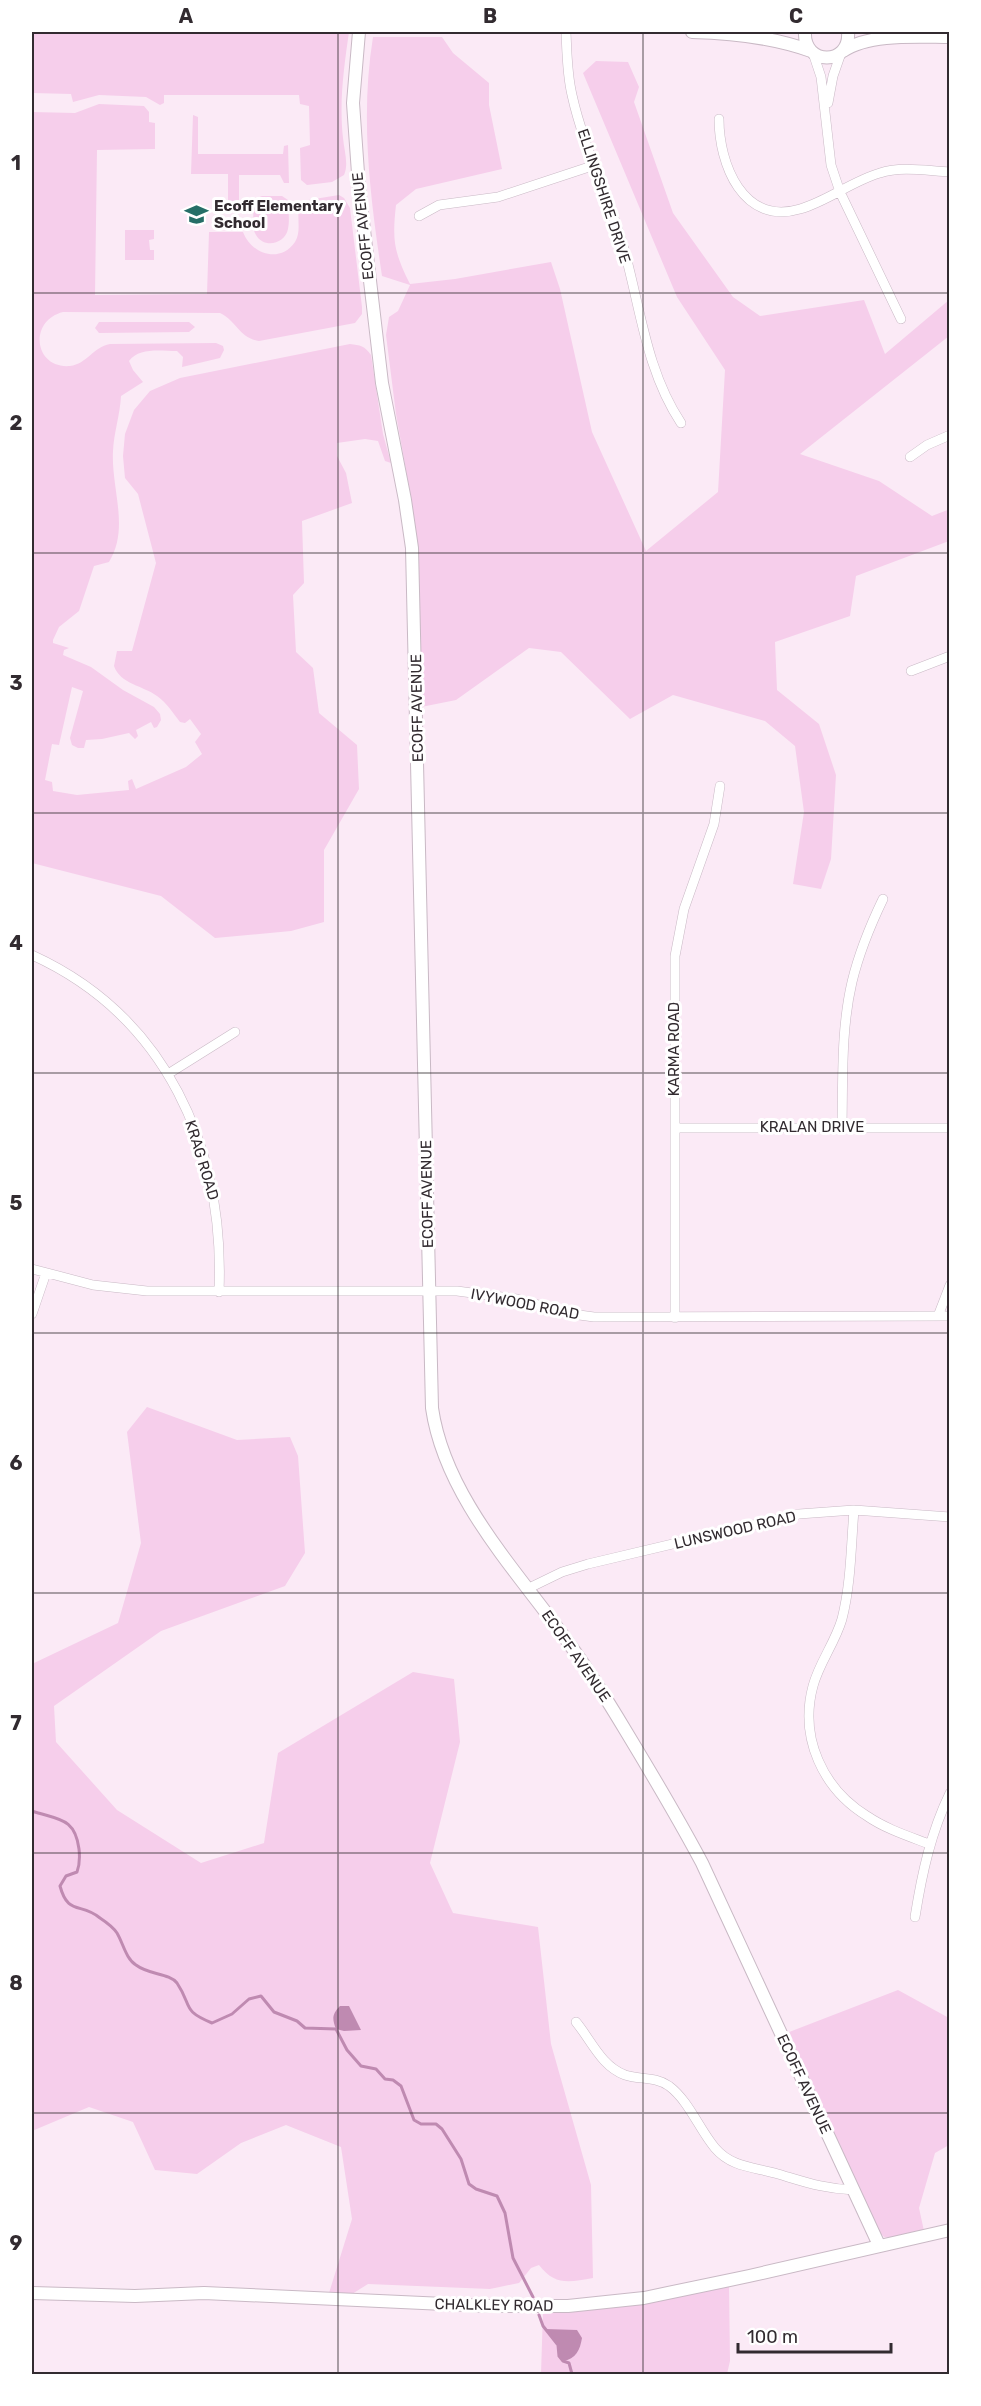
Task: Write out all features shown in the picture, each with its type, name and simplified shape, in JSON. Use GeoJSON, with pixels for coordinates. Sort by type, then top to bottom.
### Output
{"type":"FeatureCollection","features":[{"type":"Feature","properties":{"kind":"street","name":"ECOFF AVENUE"},"geometry":{"type":"LineString","coordinates":[[359,32],[353,103],[359,187],[382,383],[407,507],[412,548],[432,1408],[438,1443],[469,1504],[527,1589],[593,1677],[679,1820],[702,1863],[879,2245]]}},
{"type":"Feature","properties":{"kind":"street","name":"ELLINGSHIRE DRIVE"},"geometry":{"type":"LineString","coordinates":[[566,32],[571,92],[623,247],[642,328],[668,403],[681,423]]}},
{"type":"Feature","properties":{"kind":"street"},"geometry":{"type":"LineString","coordinates":[[692,32],[739,32],[753,38],[778,40],[830,57],[863,42],[913,36]]}},
{"type":"Feature","properties":{"kind":"street"},"geometry":{"type":"LineString","coordinates":[[805,32],[805,40],[820,71],[831,165],[840,192],[901,319]]}},
{"type":"Feature","properties":{"kind":"street"},"geometry":{"type":"LineString","coordinates":[[826,111],[833,76],[849,40],[848,32]]}},
{"type":"Feature","properties":{"kind":"street"},"geometry":{"type":"LineString","coordinates":[[877,32],[950,37]]}},
{"type":"Feature","properties":{"kind":"street"},"geometry":{"type":"LineString","coordinates":[[718,119],[720,143],[729,172],[738,190],[754,203],[776,211],[804,208],[887,171],[950,172]]}},
{"type":"Feature","properties":{"kind":"street"},"geometry":{"type":"LineString","coordinates":[[419,216],[438,205],[492,198],[595,165]]}},
{"type":"Feature","properties":{"kind":"street"},"geometry":{"type":"LineString","coordinates":[[910,457],[950,435]]}},
{"type":"Feature","properties":{"kind":"street"},"geometry":{"type":"LineString","coordinates":[[911,671],[950,656]]}},
{"type":"Feature","properties":{"kind":"street","name":"KARMA ROAD"},"geometry":{"type":"LineString","coordinates":[[675,1318],[675,956],[684,909],[714,824],[720,786]]}},
{"type":"Feature","properties":{"kind":"street"},"geometry":{"type":"LineString","coordinates":[[842,1126],[844,1038],[852,983],[866,935],[883,899]]}},
{"type":"Feature","properties":{"kind":"street","name":"KRAG ROAD"},"geometry":{"type":"LineString","coordinates":[[32,955],[69,974],[114,1008],[138,1033],[168,1074],[192,1122],[211,1178],[219,1232],[219,1292]]}},
{"type":"Feature","properties":{"kind":"street"},"geometry":{"type":"LineString","coordinates":[[168,1074],[235,1032]]}},
{"type":"Feature","properties":{"kind":"street","name":"KRALAN DRIVE"},"geometry":{"type":"LineString","coordinates":[[675,1128],[842,1126],[950,1128]]}},
{"type":"Feature","properties":{"kind":"street","name":"IVYWOOD ROAD"},"geometry":{"type":"LineString","coordinates":[[32,1269],[93,1285],[123,1290],[219,1292],[429,1290],[487,1294],[594,1317],[950,1316]]}},
{"type":"Feature","properties":{"kind":"street"},"geometry":{"type":"LineString","coordinates":[[32,1314],[46,1273]]}},
{"type":"Feature","properties":{"kind":"street"},"geometry":{"type":"LineString","coordinates":[[938,1316],[950,1286]]}},
{"type":"Feature","properties":{"kind":"street"},"geometry":{"type":"LineString","coordinates":[[854,1510],[845,1606],[836,1635],[817,1674],[813,1688],[809,1722],[811,1739],[826,1777],[850,1805],[883,1826],[929,1844]]}},
{"type":"Feature","properties":{"kind":"street","name":"LUNSWOOD ROAD"},"geometry":{"type":"LineString","coordinates":[[527,1589],[562,1572],[588,1564],[799,1515],[854,1510],[950,1516]]}},
{"type":"Feature","properties":{"kind":"street"},"geometry":{"type":"LineString","coordinates":[[915,1917],[929,1844],[937,1818],[950,1793]]}},
{"type":"Feature","properties":{"kind":"street"},"geometry":{"type":"LineString","coordinates":[[576,2022],[604,2061],[613,2069],[635,2078],[656,2080],[674,2090],[715,2148],[734,2163],[814,2186],[854,2190]]}},
{"type":"Feature","properties":{"kind":"street","name":"CHALKLEY ROAD"},"geometry":{"type":"LineString","coordinates":[[32,2294],[135,2296],[204,2293],[488,2306],[568,2306],[656,2295],[950,2230]]}},
{"type":"Feature","properties":{"kind":"shaded area"},"geometry":{"type":"Polygon","coordinates":[[[32,32],[349,32],[342,98],[346,162],[344,175],[332,182],[307,185],[301,180],[300,148],[310,145],[309,106],[300,104],[299,95],[164,95],[164,103],[160,105],[146,97],[99,95],[73,102],[71,94],[32,93],[32,32]]]}},
{"type":"Feature","properties":{"kind":"shaded area"},"geometry":{"type":"Polygon","coordinates":[[[373,37],[442,37],[453,53],[489,83],[489,105],[502,169],[416,189],[396,205],[394,228],[396,246],[400,263],[410,284],[455,279],[551,262],[560,289],[592,432],[646,551],[718,492],[725,370],[677,297],[583,73],[596,61],[628,62],[639,87],[634,102],[673,213],[733,297],[760,316],[864,300],[885,354],[949,300],[949,336],[800,454],[879,481],[932,516],[950,509],[949,541],[856,576],[850,616],[775,642],[777,690],[819,724],[836,775],[831,859],[821,889],[793,884],[804,812],[795,746],[765,721],[673,695],[630,719],[561,652],[529,648],[456,700],[421,707],[410,493],[396,414],[386,335],[389,317],[398,311],[410,285],[382,276],[368,156],[367,97],[373,37]]]}},
{"type":"Feature","properties":{"kind":"shaded area"},"geometry":{"type":"Polygon","coordinates":[[[99,104],[144,106],[149,112],[149,122],[155,123],[155,149],[97,150],[95,295],[207,294],[209,232],[243,232],[252,246],[259,251],[282,253],[289,249],[297,237],[302,201],[339,195],[344,198],[350,208],[362,307],[362,314],[355,323],[259,341],[242,333],[226,316],[220,313],[63,312],[52,317],[44,325],[40,334],[43,353],[58,365],[76,365],[99,348],[110,344],[216,343],[223,346],[224,350],[220,358],[182,367],[183,357],[177,351],[144,352],[129,361],[143,382],[121,396],[113,451],[119,522],[115,549],[109,562],[94,566],[79,611],[59,627],[53,643],[69,648],[64,650],[63,655],[91,667],[123,690],[154,707],[160,714],[161,720],[157,727],[154,728],[151,722],[136,730],[138,736],[135,739],[129,733],[86,740],[84,748],[78,748],[72,745],[70,738],[83,691],[72,687],[59,745],[52,744],[45,780],[52,782],[53,791],[77,795],[129,790],[128,781],[132,779],[136,789],[186,767],[202,754],[195,742],[201,734],[190,719],[185,723],[180,722],[161,699],[121,677],[114,666],[117,651],[132,651],[156,563],[138,494],[125,478],[123,456],[125,434],[134,410],[150,391],[180,378],[350,344],[362,347],[371,355],[383,434],[391,463],[385,461],[378,441],[365,439],[337,443],[337,456],[346,473],[352,503],[302,521],[304,583],[293,595],[296,652],[313,668],[319,713],[357,745],[359,789],[324,850],[324,922],[291,931],[215,938],[161,896],[32,863],[32,112],[75,113],[99,104]]]}},
{"type":"Feature","properties":{"kind":"shaded area"},"geometry":{"type":"Polygon","coordinates":[[[193,115],[198,117],[198,154],[283,154],[284,146],[288,145],[289,183],[284,183],[280,175],[239,175],[239,213],[228,213],[228,174],[191,174],[193,115]]]}},
{"type":"Feature","properties":{"kind":"shaded area"},"geometry":{"type":"Polygon","coordinates":[[[262,196],[282,196],[288,200],[288,229],[283,238],[274,243],[264,242],[254,232],[254,202],[262,196]]]}},
{"type":"Feature","properties":{"kind":"shaded area"},"geometry":{"type":"Polygon","coordinates":[[[125,230],[154,230],[154,239],[149,240],[150,250],[154,250],[154,260],[125,260],[125,230]]]}},
{"type":"Feature","properties":{"kind":"shaded area"},"geometry":{"type":"Polygon","coordinates":[[[99,322],[189,322],[195,327],[189,332],[99,333],[95,328],[99,322]]]}},
{"type":"Feature","properties":{"kind":"shaded area"},"geometry":{"type":"Polygon","coordinates":[[[147,1407],[237,1440],[290,1437],[298,1456],[305,1553],[285,1586],[161,1631],[54,1706],[56,1742],[117,1810],[201,1863],[264,1843],[278,1753],[413,1672],[454,1679],[460,1742],[430,1863],[453,1913],[538,1927],[551,2044],[591,2185],[593,2278],[563,2281],[545,2272],[539,2265],[531,2268],[519,2283],[490,2289],[368,2284],[352,2294],[329,2293],[352,2219],[341,2147],[286,2125],[241,2143],[197,2174],[155,2170],[133,2122],[89,2107],[32,2131],[32,1664],[118,1623],[141,1543],[127,1432],[147,1407]]]}},
{"type":"Feature","properties":{"kind":"shaded area"},"geometry":{"type":"Polygon","coordinates":[[[898,1990],[949,2018],[949,2145],[935,2153],[919,2208],[924,2231],[891,2238],[884,2237],[877,2229],[784,2034],[898,1990]]]}},
{"type":"Feature","properties":{"kind":"shaded area"},"geometry":{"type":"Polygon","coordinates":[[[340,2006],[349,2006],[361,2030],[336,2029],[334,2017],[340,2006]]]}},
{"type":"Feature","properties":{"kind":"shaded area"},"geometry":{"type":"Polygon","coordinates":[[[729,2285],[730,2361],[727,2374],[541,2374],[543,2311],[729,2285]]]}},
{"type":"Feature","properties":{"kind":"shaded area"},"geometry":{"type":"Polygon","coordinates":[[[545,2329],[577,2330],[582,2338],[577,2353],[563,2361],[559,2356],[558,2345],[545,2329]]]}},
{"type":"Feature","properties":{"kind":"waterway"},"geometry":{"type":"LineString","coordinates":[[32,1811],[64,1821],[74,1831],[80,1858],[77,1872],[66,1876],[60,1886],[67,1901],[71,1905],[93,1913],[111,1927],[136,1965],[177,1983],[189,2007],[196,2015],[212,2023],[232,2014],[249,1999],[261,1996],[274,2012],[297,2021],[305,2028],[336,2029],[347,2050],[361,2066],[376,2069],[385,2079],[393,2080],[401,2086],[414,2120],[421,2124],[436,2124],[442,2129],[461,2159],[469,2184],[476,2189],[497,2196],[505,2213],[513,2258],[533,2297]]}},
{"type":"Feature","properties":{"kind":"waterway"},"geometry":{"type":"LineString","coordinates":[[539,2315],[543,2326],[558,2345],[559,2356],[563,2361],[569,2363],[572,2374]]}},
{"type":"Feature","properties":{"kind":"place","name":"Ecoff Elementary School"},"geometry":{"type":"Point","coordinates":[196,215]}}]}
